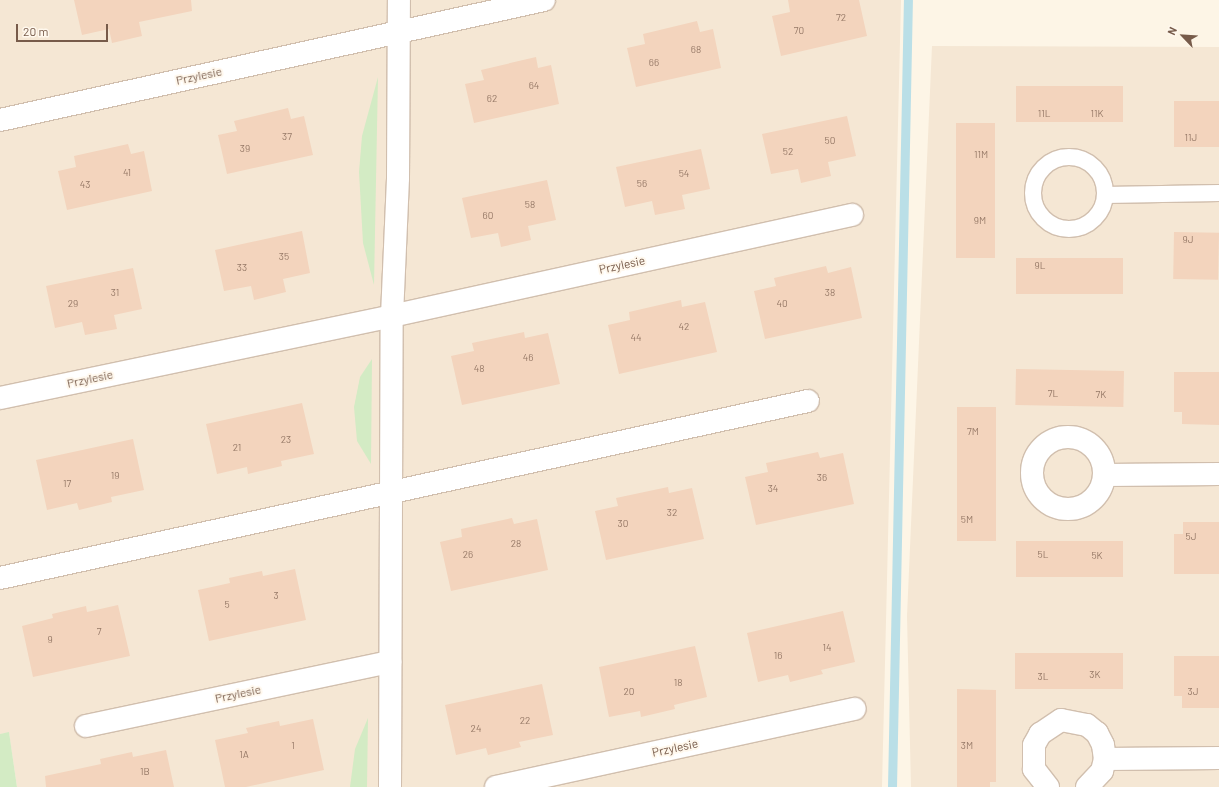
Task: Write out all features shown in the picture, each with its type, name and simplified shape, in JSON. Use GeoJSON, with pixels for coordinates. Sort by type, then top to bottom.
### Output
{"type":"FeatureCollection","features":[{"type":"Feature","properties":{"kind":"street"},"geometry":{"type":"LineString","coordinates":[[390,787],[390,494],[392,316],[398,178],[399,0]]}},
{"type":"Feature","properties":{"kind":"street","name":"Przylesie"},"geometry":{"type":"LineString","coordinates":[[0,120],[544,0]]}},
{"type":"Feature","properties":{"kind":"street","name":"Przylesie"},"geometry":{"type":"LineString","coordinates":[[0,398],[392,316],[852,215]]}},
{"type":"Feature","properties":{"kind":"street"},"geometry":{"type":"LineString","coordinates":[[0,578],[390,494],[808,401]]}},
{"type":"Feature","properties":{"kind":"street"},"geometry":{"type":"LineString","coordinates":[[1105,475],[1219,474]]}},
{"type":"Feature","properties":{"kind":"street","name":"Przylesie"},"geometry":{"type":"LineString","coordinates":[[86,726],[390,662]]}},
{"type":"Feature","properties":{"kind":"street","name":"Przylesie"},"geometry":{"type":"LineString","coordinates":[[496,787],[855,709]]}},
{"type":"Feature","properties":{"kind":"street"},"geometry":{"type":"LineString","coordinates":[[1048,787],[1040,779],[1032,758],[1040,734],[1050,725],[1061,720],[1086,725],[1100,739],[1105,758],[1102,771],[1087,787]]}},
{"type":"Feature","properties":{"kind":"street"},"geometry":{"type":"LineString","coordinates":[[1105,758],[1219,758]]}},
{"type":"Feature","properties":{"kind":"lane"},"geometry":{"type":"LineString","coordinates":[[1075,157],[1088,161],[1098,170],[1105,195],[1095,219],[1070,229],[1049,223],[1041,216],[1032,194],[1040,170],[1050,161],[1075,157]]}},
{"type":"Feature","properties":{"kind":"lane"},"geometry":{"type":"LineString","coordinates":[[1105,195],[1219,193]]}},
{"type":"Feature","properties":{"kind":"shaded area"},"geometry":{"type":"Polygon","coordinates":[[[0,0],[901,0],[882,787],[17,787],[9,733],[0,734],[0,0]]]}},
{"type":"Feature","properties":{"kind":"shaded area"},"geometry":{"type":"Polygon","coordinates":[[[932,46],[1219,47],[1219,787],[911,787],[907,616],[932,46]]]}},
{"type":"Feature","properties":{"kind":"green space"},"geometry":{"type":"Polygon","coordinates":[[[378,77],[374,285],[363,243],[359,172],[362,136],[378,77]]]}},
{"type":"Feature","properties":{"kind":"green space"},"geometry":{"type":"Polygon","coordinates":[[[372,359],[371,464],[357,441],[354,407],[360,377],[372,359]]]}},
{"type":"Feature","properties":{"kind":"green space"},"geometry":{"type":"Polygon","coordinates":[[[368,718],[367,787],[350,787],[355,749],[368,718]]]}},
{"type":"Feature","properties":{"kind":"green space"},"geometry":{"type":"Polygon","coordinates":[[[9,732],[17,787],[0,787],[0,734],[9,732]]]}},
{"type":"Feature","properties":{"kind":"building"},"geometry":{"type":"Polygon","coordinates":[[[74,0],[191,0],[192,11],[139,22],[142,36],[112,43],[109,29],[82,35],[74,0]]]}},
{"type":"Feature","properties":{"kind":"building"},"geometry":{"type":"Polygon","coordinates":[[[788,0],[859,0],[867,36],[781,56],[772,16],[790,12],[788,0]]]}},
{"type":"Feature","properties":{"kind":"building"},"geometry":{"type":"Polygon","coordinates":[[[697,21],[700,32],[713,29],[721,68],[636,87],[627,48],[645,44],[643,34],[697,21]]]}},
{"type":"Feature","properties":{"kind":"building"},"geometry":{"type":"Polygon","coordinates":[[[536,57],[538,68],[551,65],[559,104],[474,123],[465,84],[484,80],[481,70],[536,57]]]}},
{"type":"Feature","properties":{"kind":"building"},"geometry":{"type":"Polygon","coordinates":[[[1016,86],[1123,86],[1123,122],[1016,122],[1016,86]]]}},
{"type":"Feature","properties":{"kind":"building"},"geometry":{"type":"Polygon","coordinates":[[[1174,101],[1219,101],[1219,147],[1174,147],[1174,101]]]}},
{"type":"Feature","properties":{"kind":"building"},"geometry":{"type":"Polygon","coordinates":[[[288,108],[291,119],[304,116],[313,155],[227,174],[218,135],[237,131],[234,121],[288,108]]]}},
{"type":"Feature","properties":{"kind":"building"},"geometry":{"type":"Polygon","coordinates":[[[847,116],[856,156],[828,162],[831,176],[801,183],[798,169],[771,174],[762,134],[847,116]]]}},
{"type":"Feature","properties":{"kind":"building"},"geometry":{"type":"Polygon","coordinates":[[[956,123],[995,123],[995,258],[956,258],[956,123]]]}},
{"type":"Feature","properties":{"kind":"building"},"geometry":{"type":"Polygon","coordinates":[[[128,144],[131,154],[144,151],[152,191],[67,210],[58,171],[76,167],[74,156],[128,144]]]}},
{"type":"Feature","properties":{"kind":"building"},"geometry":{"type":"Polygon","coordinates":[[[701,149],[710,189],[682,195],[685,209],[655,215],[652,201],[625,207],[616,167],[701,149]]]}},
{"type":"Feature","properties":{"kind":"building"},"geometry":{"type":"Polygon","coordinates":[[[547,180],[556,220],[528,226],[531,240],[501,247],[498,233],[471,238],[462,198],[547,180]]]}},
{"type":"Feature","properties":{"kind":"building"},"geometry":{"type":"Polygon","coordinates":[[[302,231],[310,273],[283,279],[286,292],[254,300],[251,286],[224,291],[215,250],[302,231]]]}},
{"type":"Feature","properties":{"kind":"building"},"geometry":{"type":"Polygon","coordinates":[[[1174,232],[1219,233],[1218,280],[1173,279],[1174,232]]]}},
{"type":"Feature","properties":{"kind":"building"},"geometry":{"type":"Polygon","coordinates":[[[1016,258],[1123,258],[1123,294],[1016,294],[1016,258]]]}},
{"type":"Feature","properties":{"kind":"building"},"geometry":{"type":"Polygon","coordinates":[[[826,266],[828,273],[851,267],[862,318],[765,339],[754,291],[776,286],[774,278],[826,266]]]}},
{"type":"Feature","properties":{"kind":"building"},"geometry":{"type":"Polygon","coordinates":[[[133,268],[142,309],[114,315],[117,329],[85,335],[82,322],[55,328],[46,286],[133,268]]]}},
{"type":"Feature","properties":{"kind":"building"},"geometry":{"type":"Polygon","coordinates":[[[681,300],[682,307],[705,302],[717,352],[619,374],[608,325],[630,320],[629,312],[681,300]]]}},
{"type":"Feature","properties":{"kind":"building"},"geometry":{"type":"Polygon","coordinates":[[[524,332],[525,338],[548,333],[560,384],[462,405],[451,356],[474,351],[472,343],[524,332]]]}},
{"type":"Feature","properties":{"kind":"building"},"geometry":{"type":"Polygon","coordinates":[[[1016,369],[1124,371],[1123,407],[1015,405],[1016,369]]]}},
{"type":"Feature","properties":{"kind":"building"},"geometry":{"type":"Polygon","coordinates":[[[1174,372],[1219,372],[1219,425],[1182,424],[1182,412],[1174,412],[1174,372]]]}},
{"type":"Feature","properties":{"kind":"building"},"geometry":{"type":"Polygon","coordinates":[[[302,403],[314,454],[281,461],[282,466],[248,474],[247,467],[217,474],[206,424],[302,403]]]}},
{"type":"Feature","properties":{"kind":"building"},"geometry":{"type":"Polygon","coordinates":[[[957,407],[996,407],[996,541],[957,541],[957,407]]]}},
{"type":"Feature","properties":{"kind":"building"},"geometry":{"type":"Polygon","coordinates":[[[133,439],[144,490],[111,497],[112,502],[79,510],[77,503],[47,510],[36,460],[133,439]]]}},
{"type":"Feature","properties":{"kind":"building"},"geometry":{"type":"Polygon","coordinates":[[[818,452],[820,458],[843,453],[854,504],[756,525],[745,477],[768,472],[766,463],[818,452]]]}},
{"type":"Feature","properties":{"kind":"building"},"geometry":{"type":"Polygon","coordinates":[[[668,487],[669,493],[692,488],[704,539],[606,560],[595,511],[618,506],[616,498],[668,487]]]}},
{"type":"Feature","properties":{"kind":"building"},"geometry":{"type":"Polygon","coordinates":[[[512,518],[514,524],[537,519],[548,570],[451,591],[440,542],[462,537],[461,529],[512,518]]]}},
{"type":"Feature","properties":{"kind":"building"},"geometry":{"type":"Polygon","coordinates":[[[1183,522],[1219,522],[1219,574],[1174,574],[1174,534],[1183,534],[1183,522]]]}},
{"type":"Feature","properties":{"kind":"building"},"geometry":{"type":"Polygon","coordinates":[[[1016,541],[1123,541],[1123,577],[1016,577],[1016,541]]]}},
{"type":"Feature","properties":{"kind":"building"},"geometry":{"type":"Polygon","coordinates":[[[295,569],[306,620],[209,641],[198,590],[230,583],[229,578],[262,571],[263,576],[295,569]]]}},
{"type":"Feature","properties":{"kind":"building"},"geometry":{"type":"Polygon","coordinates":[[[118,605],[130,656],[33,677],[22,626],[53,618],[52,614],[86,606],[87,612],[118,605]]]}},
{"type":"Feature","properties":{"kind":"building"},"geometry":{"type":"Polygon","coordinates":[[[843,611],[855,662],[821,670],[823,674],[790,682],[788,675],[758,682],[747,633],[843,611]]]}},
{"type":"Feature","properties":{"kind":"building"},"geometry":{"type":"Polygon","coordinates":[[[695,646],[707,697],[674,705],[675,709],[641,717],[640,711],[609,717],[599,667],[695,646]]]}},
{"type":"Feature","properties":{"kind":"building"},"geometry":{"type":"Polygon","coordinates":[[[1015,653],[1123,653],[1123,689],[1015,689],[1015,653]]]}},
{"type":"Feature","properties":{"kind":"building"},"geometry":{"type":"Polygon","coordinates":[[[1174,656],[1219,656],[1219,708],[1182,708],[1182,696],[1174,696],[1174,656]]]}},
{"type":"Feature","properties":{"kind":"building"},"geometry":{"type":"Polygon","coordinates":[[[542,684],[553,735],[519,742],[521,747],[488,755],[486,748],[456,755],[445,705],[542,684]]]}},
{"type":"Feature","properties":{"kind":"building"},"geometry":{"type":"Polygon","coordinates":[[[957,689],[996,690],[996,782],[990,782],[990,787],[957,787],[957,689]]]}},
{"type":"Feature","properties":{"kind":"building"},"geometry":{"type":"Polygon","coordinates":[[[313,719],[324,770],[246,787],[225,787],[215,740],[248,733],[246,728],[279,721],[280,726],[313,719]]]}},
{"type":"Feature","properties":{"kind":"building"},"geometry":{"type":"Polygon","coordinates":[[[166,750],[174,787],[46,787],[45,776],[101,764],[100,759],[132,752],[133,757],[166,750]]]}},
{"type":"Feature","properties":{"kind":"waterway"},"geometry":{"type":"LineString","coordinates":[[892,787],[908,0]]}}]}
